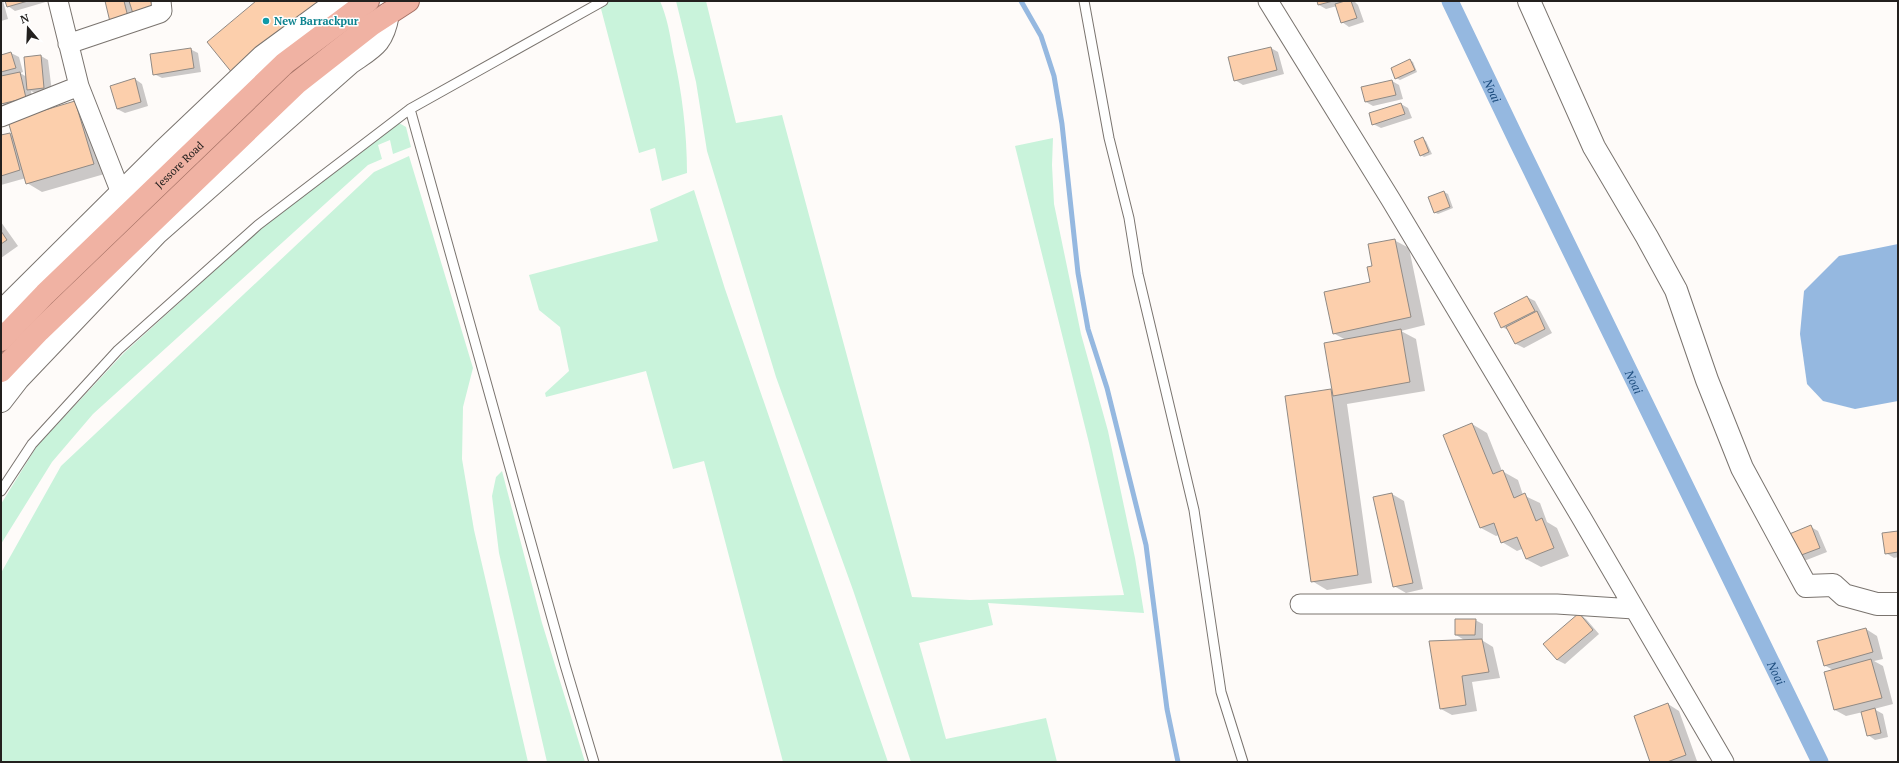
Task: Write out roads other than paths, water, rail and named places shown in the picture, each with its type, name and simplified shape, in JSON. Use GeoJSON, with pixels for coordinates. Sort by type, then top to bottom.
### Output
{"type":"FeatureCollection","features":[{"type":"Feature","properties":{"kind":"highway","name":"Jessore Road"},"geometry":{"type":"LineString","coordinates":[[1,340],[62,278],[285,63],[368,1]]}},
{"type":"Feature","properties":{"kind":"highway"},"geometry":{"type":"LineString","coordinates":[[1,372],[44,326],[297,83],[333,53],[408,1]]}},
{"type":"Feature","properties":{"kind":"street"},"geometry":{"type":"LineString","coordinates":[[58,1],[79,86],[121,193]]}},
{"type":"Feature","properties":{"kind":"street"},"geometry":{"type":"LineString","coordinates":[[68,44],[160,13],[162,11],[161,1]]}},
{"type":"Feature","properties":{"kind":"street"},"geometry":{"type":"LineString","coordinates":[[1,312],[121,193],[263,56],[338,1]]}},
{"type":"Feature","properties":{"kind":"street"},"geometry":{"type":"LineString","coordinates":[[1268,1],[1407,226],[1577,510],[1724,762]]}},
{"type":"Feature","properties":{"kind":"street"},"geometry":{"type":"LineString","coordinates":[[1529,1],[1594,147],[1676,290],[1707,380],[1742,468],[1806,586],[1834,584],[1844,595],[1877,604],[1898,604]]}},
{"type":"Feature","properties":{"kind":"street"},"geometry":{"type":"LineString","coordinates":[[1,401],[18,379],[157,233],[350,63],[374,47],[385,32],[388,14]]}},
{"type":"Feature","properties":{"kind":"street"},"geometry":{"type":"LineString","coordinates":[[1,117],[79,86]]}},
{"type":"Feature","properties":{"kind":"street"},"geometry":{"type":"LineString","coordinates":[[1300,604],[1557,604],[1634,609]]}},
{"type":"Feature","properties":{"kind":"lane"},"geometry":{"type":"LineString","coordinates":[[1,491],[32,444],[118,350],[258,226],[410,109],[603,1]]}},
{"type":"Feature","properties":{"kind":"lane"},"geometry":{"type":"LineString","coordinates":[[1084,1],[1110,138],[1129,218],[1138,274],[1194,510],[1221,692],[1243,762]]}},
{"type":"Feature","properties":{"kind":"lane"},"geometry":{"type":"LineString","coordinates":[[410,109],[565,665],[594,762]]}},
{"type":"Feature","properties":{"kind":"water"},"geometry":{"type":"Polygon","coordinates":[[[1898,244],[1898,401],[1855,409],[1823,401],[1807,384],[1800,334],[1804,291],[1839,256],[1898,244]]]}},
{"type":"Feature","properties":{"kind":"waterway"},"geometry":{"type":"LineString","coordinates":[[1021,1],[1041,36],[1054,76],[1062,124],[1078,273],[1088,329],[1107,388],[1146,545],[1167,709],[1178,762]]}},
{"type":"Feature","properties":{"kind":"waterway","name":"Noai"},"geometry":{"type":"LineString","coordinates":[[1450,1],[1820,762]]}},
{"type":"Feature","properties":{"kind":"place","name":"New Barrackpur"},"geometry":{"type":"Point","coordinates":[266,21]}}]}
